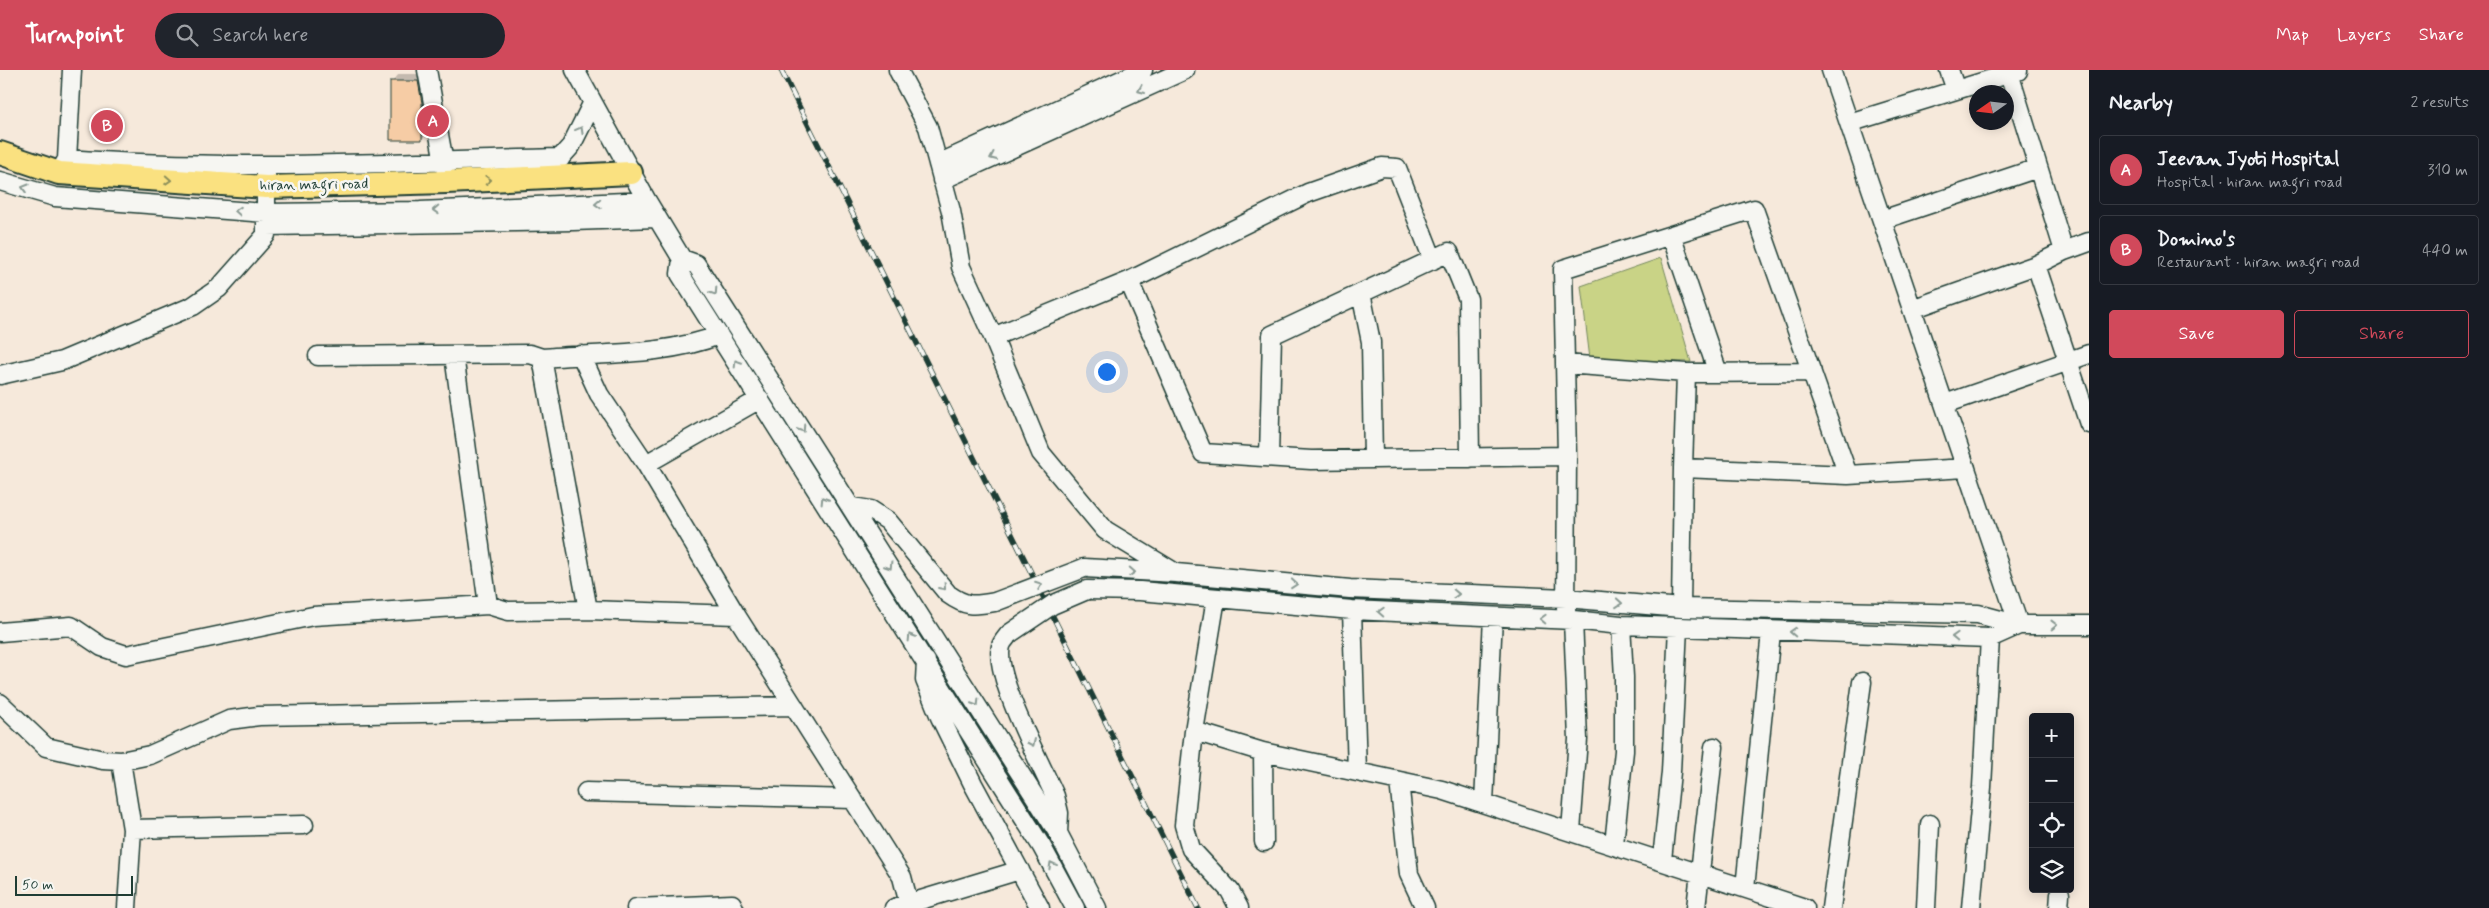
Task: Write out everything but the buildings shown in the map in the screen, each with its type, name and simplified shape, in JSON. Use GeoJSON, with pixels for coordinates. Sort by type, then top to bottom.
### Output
{"type":"FeatureCollection","features":[{"type":"Feature","properties":{"kind":"main road","name":"hiran magri road"},"geometry":{"type":"LineString","coordinates":[[0,154],[63,166],[266,176],[446,172],[541,178],[631,173]]}},
{"type":"Feature","properties":{"kind":"street"},"geometry":{"type":"LineString","coordinates":[[55,197],[63,166],[72,70]]}},
{"type":"Feature","properties":{"kind":"street"},"geometry":{"type":"LineString","coordinates":[[427,70],[446,172],[561,158]]}},
{"type":"Feature","properties":{"kind":"street"},"geometry":{"type":"LineString","coordinates":[[575,70],[656,218],[682,260],[680,274],[1042,847],[1075,908]]}},
{"type":"Feature","properties":{"kind":"street"},"geometry":{"type":"LineString","coordinates":[[898,70],[928,127],[951,211],[961,267],[993,337],[1041,453],[1105,530],[1176,573]]}},
{"type":"Feature","properties":{"kind":"street"},"geometry":{"type":"LineString","coordinates":[[940,172],[1144,70]]}},
{"type":"Feature","properties":{"kind":"street"},"geometry":{"type":"LineString","coordinates":[[940,172],[1185,70]]}},
{"type":"Feature","properties":{"kind":"street"},"geometry":{"type":"LineString","coordinates":[[1831,70],[2019,625]]}},
{"type":"Feature","properties":{"kind":"street"},"geometry":{"type":"LineString","coordinates":[[1949,70],[1956,90]]}},
{"type":"Feature","properties":{"kind":"street"},"geometry":{"type":"LineString","coordinates":[[1849,123],[2014,72],[2038,168],[2064,251]]}},
{"type":"Feature","properties":{"kind":"street"},"geometry":{"type":"LineString","coordinates":[[541,178],[561,158],[582,127],[592,104]]}},
{"type":"Feature","properties":{"kind":"street"},"geometry":{"type":"LineString","coordinates":[[993,337],[1129,281],[1308,193],[1382,167],[1397,168],[1433,260]]}},
{"type":"Feature","properties":{"kind":"street"},"geometry":{"type":"LineString","coordinates":[[1882,220],[2038,168]]}},
{"type":"Feature","properties":{"kind":"street"},"geometry":{"type":"LineString","coordinates":[[0,376],[62,361],[194,306],[219,288],[266,225],[266,176]]}},
{"type":"Feature","properties":{"kind":"street"},"geometry":{"type":"LineString","coordinates":[[0,180],[55,197],[266,225],[609,232],[614,230],[622,219],[656,218]]}},
{"type":"Feature","properties":{"kind":"street"},"geometry":{"type":"LineString","coordinates":[[266,225],[430,211],[647,201]]}},
{"type":"Feature","properties":{"kind":"street"},"geometry":{"type":"LineString","coordinates":[[1572,831],[1578,739],[1570,620],[1566,598],[1567,456],[1563,269],[1754,209],[1848,474]]}},
{"type":"Feature","properties":{"kind":"street"},"geometry":{"type":"LineString","coordinates":[[1671,235],[1718,373]]}},
{"type":"Feature","properties":{"kind":"street"},"geometry":{"type":"LineString","coordinates":[[1912,309],[2036,265],[2064,251],[2089,242]]}},
{"type":"Feature","properties":{"kind":"street"},"geometry":{"type":"LineString","coordinates":[[1269,458],[1272,335],[1449,252],[1468,299],[1470,458]]}},
{"type":"Feature","properties":{"kind":"street"},"geometry":{"type":"LineString","coordinates":[[682,260],[696,264],[852,507],[1058,833],[1097,908]]}},
{"type":"Feature","properties":{"kind":"street"},"geometry":{"type":"LineString","coordinates":[[2036,265],[2089,424]]}},
{"type":"Feature","properties":{"kind":"street"},"geometry":{"type":"LineString","coordinates":[[1129,281],[1203,453],[1311,460],[1567,456]]}},
{"type":"Feature","properties":{"kind":"street"},"geometry":{"type":"LineString","coordinates":[[1361,293],[1371,342],[1373,459]]}},
{"type":"Feature","properties":{"kind":"street"},"geometry":{"type":"LineString","coordinates":[[318,356],[530,354],[542,358],[663,349],[702,342],[719,335]]}},
{"type":"Feature","properties":{"kind":"street"},"geometry":{"type":"LineString","coordinates":[[1945,404],[2089,354]]}},
{"type":"Feature","properties":{"kind":"street"},"geometry":{"type":"LineString","coordinates":[[454,355],[488,605]]}},
{"type":"Feature","properties":{"kind":"street"},"geometry":{"type":"LineString","coordinates":[[581,355],[599,394],[646,464],[736,615],[902,877],[901,906],[1020,870]]}},
{"type":"Feature","properties":{"kind":"street"},"geometry":{"type":"LineString","coordinates":[[542,358],[588,610]]}},
{"type":"Feature","properties":{"kind":"street"},"geometry":{"type":"LineString","coordinates":[[1565,364],[1686,373],[1812,372]]}},
{"type":"Feature","properties":{"kind":"street"},"geometry":{"type":"LineString","coordinates":[[1682,608],[1686,373]]}},
{"type":"Feature","properties":{"kind":"street"},"geometry":{"type":"LineString","coordinates":[[646,464],[760,399]]}},
{"type":"Feature","properties":{"kind":"street"},"geometry":{"type":"LineString","coordinates":[[1683,468],[1848,474],[1966,468]]}},
{"type":"Feature","properties":{"kind":"street"},"geometry":{"type":"LineString","coordinates":[[852,507],[871,510],[888,521],[948,594],[960,602],[975,606],[995,602],[1084,568],[1176,573],[1350,589],[1566,598],[1682,608],[1978,614],[2019,625],[2089,624]]}},
{"type":"Feature","properties":{"kind":"street"},"geometry":{"type":"LineString","coordinates":[[1058,833],[1059,813],[1055,796],[1005,680],[1000,660],[1001,645],[1010,634],[1052,605],[1088,590],[1140,591],[1352,610],[1771,632],[1990,638],[2019,625]]}},
{"type":"Feature","properties":{"kind":"street"},"geometry":{"type":"LineString","coordinates":[[1216,598],[1194,731],[1184,825],[1191,849],[1230,891],[1239,908]]}},
{"type":"Feature","properties":{"kind":"street"},"geometry":{"type":"LineString","coordinates":[[0,632],[71,626],[102,647],[126,655],[312,616],[488,605],[508,610],[588,610],[736,615]]}},
{"type":"Feature","properties":{"kind":"street"},"geometry":{"type":"LineString","coordinates":[[1352,610],[1357,772]]}},
{"type":"Feature","properties":{"kind":"street"},"geometry":{"type":"LineString","coordinates":[[1484,803],[1492,617]]}},
{"type":"Feature","properties":{"kind":"street"},"geometry":{"type":"LineString","coordinates":[[1614,844],[1624,751],[1624,677],[1621,624]]}},
{"type":"Feature","properties":{"kind":"street"},"geometry":{"type":"LineString","coordinates":[[1662,860],[1672,772],[1678,627]]}},
{"type":"Feature","properties":{"kind":"street"},"geometry":{"type":"LineString","coordinates":[[1745,888],[1771,632]]}},
{"type":"Feature","properties":{"kind":"street"},"geometry":{"type":"LineString","coordinates":[[1971,908],[1982,787],[1990,638]]}},
{"type":"Feature","properties":{"kind":"street"},"geometry":{"type":"LineString","coordinates":[[926,661],[925,680],[940,717],[973,784],[1040,908]]}},
{"type":"Feature","properties":{"kind":"street"},"geometry":{"type":"LineString","coordinates":[[1831,908],[1862,682]]}},
{"type":"Feature","properties":{"kind":"street"},"geometry":{"type":"LineString","coordinates":[[0,703],[46,747],[103,760],[121,761],[150,755],[230,720],[259,716],[794,706]]}},
{"type":"Feature","properties":{"kind":"street"},"geometry":{"type":"LineString","coordinates":[[1194,731],[1262,752],[1442,790],[1614,844],[1805,908]]}},
{"type":"Feature","properties":{"kind":"street"},"geometry":{"type":"LineString","coordinates":[[1696,908],[1714,747]]}},
{"type":"Feature","properties":{"kind":"street"},"geometry":{"type":"LineString","coordinates":[[1262,752],[1264,842]]}},
{"type":"Feature","properties":{"kind":"street"},"geometry":{"type":"LineString","coordinates":[[121,761],[132,829],[127,908]]}},
{"type":"Feature","properties":{"kind":"street"},"geometry":{"type":"LineString","coordinates":[[1398,780],[1409,874],[1425,908]]}},
{"type":"Feature","properties":{"kind":"street"},"geometry":{"type":"LineString","coordinates":[[586,792],[852,799]]}},
{"type":"Feature","properties":{"kind":"street"},"geometry":{"type":"LineString","coordinates":[[1926,908],[1930,824]]}},
{"type":"Feature","properties":{"kind":"street"},"geometry":{"type":"LineString","coordinates":[[132,829],[304,825]]}},
{"type":"Feature","properties":{"kind":"street"},"geometry":{"type":"LineString","coordinates":[[636,908],[732,904],[734,908]]}},
{"type":"Feature","properties":{"kind":"green space"},"geometry":{"type":"Polygon","coordinates":[[[1661,258],[1691,362],[1590,359],[1581,286],[1661,258]]]}},
{"type":"Feature","properties":{"kind":"railway"},"geometry":{"type":"LineString","coordinates":[[781,70],[1198,908]]}},
{"type":"Feature","properties":{"kind":"place","name":"Jeevan Jyoti Hospital"},"geometry":{"type":"Point","coordinates":[433,121]}},
{"type":"Feature","properties":{"kind":"place","name":"Domino's"},"geometry":{"type":"Point","coordinates":[107,126]}}]}
